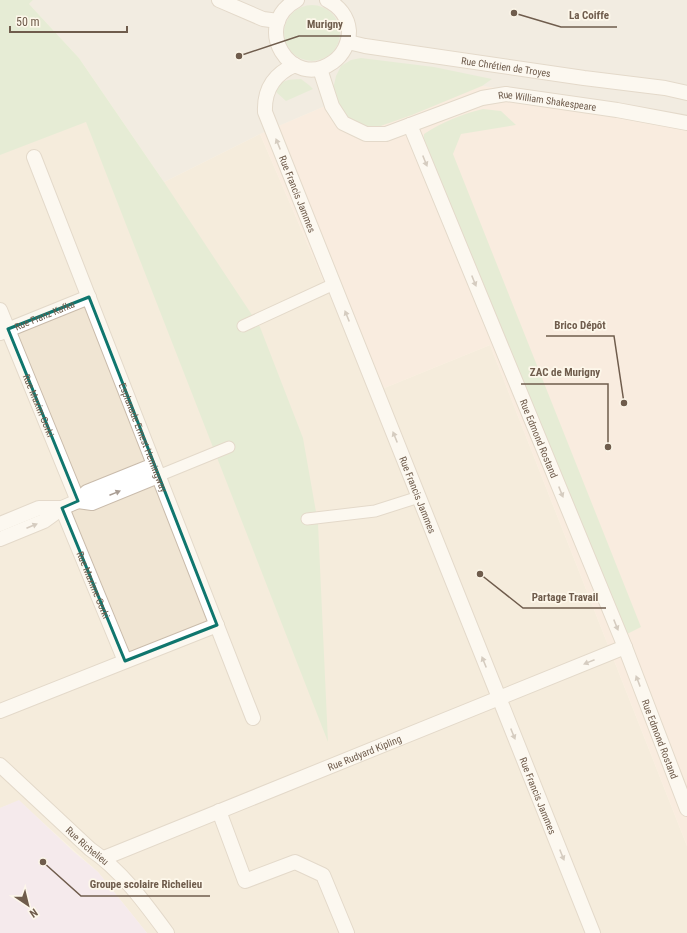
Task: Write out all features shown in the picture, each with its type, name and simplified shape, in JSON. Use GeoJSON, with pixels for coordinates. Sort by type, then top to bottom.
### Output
{"type":"FeatureCollection","features":[{"type":"Feature","properties":{"kind":"street"},"geometry":{"type":"LineString","coordinates":[[219,0],[263,19],[278,21]]}},
{"type":"Feature","properties":{"kind":"street"},"geometry":{"type":"LineString","coordinates":[[297,0],[291,3],[283,11],[278,21],[276,41],[280,51],[286,59],[295,65],[311,70],[320,69],[338,59],[348,42],[349,31],[346,20],[341,10],[332,2],[327,0]]}},
{"type":"Feature","properties":{"kind":"street","name":"Rue Chrétien de Troyes"},"geometry":{"type":"LineString","coordinates":[[348,42],[365,46],[576,77],[665,88],[687,93]]}},
{"type":"Feature","properties":{"kind":"street","name":"Rue Francis Jammes"},"geometry":{"type":"LineString","coordinates":[[295,65],[285,69],[268,90],[264,103],[265,112],[593,933]]}},
{"type":"Feature","properties":{"kind":"street"},"geometry":{"type":"LineString","coordinates":[[320,69],[332,106],[343,123],[366,134],[386,134],[410,124]]}},
{"type":"Feature","properties":{"kind":"street","name":"Rue Chrétien de Troyes"},"geometry":{"type":"LineString","coordinates":[[665,88],[687,88]]}},
{"type":"Feature","properties":{"kind":"street","name":"Rue William Shakespeare"},"geometry":{"type":"LineString","coordinates":[[410,124],[482,98],[506,94],[617,110],[687,123]]}},
{"type":"Feature","properties":{"kind":"street","name":"Rue Edmond Rostand"},"geometry":{"type":"LineString","coordinates":[[410,124],[625,647],[687,809]]}},
{"type":"Feature","properties":{"kind":"street","name":"Esplanade Ernest Hemingway"},"geometry":{"type":"LineString","coordinates":[[34,157],[253,718]]}},
{"type":"Feature","properties":{"kind":"street"},"geometry":{"type":"LineString","coordinates":[[242,326],[334,284]]}},
{"type":"Feature","properties":{"kind":"street","name":"Rue Franz Kafka"},"geometry":{"type":"LineString","coordinates":[[4,331],[89,297]]}},
{"type":"Feature","properties":{"kind":"street","name":"Rue Maxim Gorki"},"geometry":{"type":"LineString","coordinates":[[0,310],[4,331],[78,501]]}},
{"type":"Feature","properties":{"kind":"street"},"geometry":{"type":"LineString","coordinates":[[0,539],[44,521],[62,508],[78,501],[92,503],[156,470],[229,447]]}},
{"type":"Feature","properties":{"kind":"street"},"geometry":{"type":"LineString","coordinates":[[307,519],[375,511],[419,497]]}},
{"type":"Feature","properties":{"kind":"street"},"geometry":{"type":"LineString","coordinates":[[0,524],[39,508],[62,508]]}},
{"type":"Feature","properties":{"kind":"street","name":"Rue Maxime Gorki"},"geometry":{"type":"LineString","coordinates":[[62,508],[125,661]]}},
{"type":"Feature","properties":{"kind":"street"},"geometry":{"type":"LineString","coordinates":[[0,711],[217,625]]}},
{"type":"Feature","properties":{"kind":"street","name":"Rue Rudyard Kipling"},"geometry":{"type":"LineString","coordinates":[[104,858],[625,647]]}},
{"type":"Feature","properties":{"kind":"street","name":"Rue Richelieu"},"geometry":{"type":"LineString","coordinates":[[0,765],[90,849],[104,858],[132,889],[167,933]]}},
{"type":"Feature","properties":{"kind":"street"},"geometry":{"type":"LineString","coordinates":[[219,811],[245,881],[295,862],[323,875],[347,933]]}},
{"type":"Feature","properties":{"kind":"highlighted area"},"geometry":{"type":"Polygon","coordinates":[[[89,297],[217,625],[125,661],[62,508],[78,501],[8,329],[89,297]]]}},
{"type":"Feature","properties":{"kind":"shaded area"},"geometry":{"type":"Polygon","coordinates":[[[0,0],[33,0],[29,3],[164,182],[260,134],[372,393],[490,345],[687,846],[687,933],[147,933],[98,872],[19,801],[0,808],[0,0]]]}},
{"type":"Feature","properties":{"kind":"shaded area"},"geometry":{"type":"Polygon","coordinates":[[[33,0],[687,0],[687,116],[482,86],[395,76],[260,134],[164,182],[79,58],[29,4],[33,0]]]}},
{"type":"Feature","properties":{"kind":"shaded area"},"geometry":{"type":"Polygon","coordinates":[[[395,76],[482,86],[687,116],[687,846],[490,345],[372,393],[260,134],[395,76]]]}},
{"type":"Feature","properties":{"kind":"shaded area"},"geometry":{"type":"Polygon","coordinates":[[[19,800],[74,852],[98,872],[147,933],[0,933],[0,808],[19,800]]]}},
{"type":"Feature","properties":{"kind":"green space"},"geometry":{"type":"Polygon","coordinates":[[[0,0],[33,0],[29,4],[79,58],[164,182],[260,327],[303,438],[318,523],[328,742],[86,122],[0,155],[0,0]]]}},
{"type":"Feature","properties":{"kind":"green space"},"geometry":{"type":"Polygon","coordinates":[[[312,5],[323,7],[332,13],[338,22],[340,33],[338,44],[332,53],[323,59],[312,61],[301,59],[292,53],[286,44],[284,33],[286,22],[292,13],[301,7],[312,5]]]}},
{"type":"Feature","properties":{"kind":"green space"},"geometry":{"type":"Polygon","coordinates":[[[361,58],[434,67],[492,79],[482,86],[412,115],[375,128],[352,123],[337,104],[333,89],[336,76],[341,66],[351,60],[361,58]]]}},
{"type":"Feature","properties":{"kind":"green space"},"geometry":{"type":"Polygon","coordinates":[[[301,79],[313,89],[286,101],[275,91],[280,84],[285,81],[301,79]]]}},
{"type":"Feature","properties":{"kind":"green space"},"geometry":{"type":"Polygon","coordinates":[[[483,109],[501,111],[516,125],[461,134],[453,154],[641,627],[617,639],[423,145],[424,134],[452,119],[483,109]]]}},
{"type":"Feature","properties":{"kind":"place","name":"La Coiffe"},"geometry":{"type":"Point","coordinates":[514,13]}},
{"type":"Feature","properties":{"kind":"place","name":"Murigny"},"geometry":{"type":"Point","coordinates":[239,56]}},
{"type":"Feature","properties":{"kind":"place","name":"Brico Dépôt"},"geometry":{"type":"Point","coordinates":[624,403]}},
{"type":"Feature","properties":{"kind":"place","name":"ZAC de Murigny"},"geometry":{"type":"Point","coordinates":[608,447]}},
{"type":"Feature","properties":{"kind":"place","name":"Partage Travail"},"geometry":{"type":"Point","coordinates":[480,574]}},
{"type":"Feature","properties":{"kind":"place","name":"Groupe scolaire Richelieu"},"geometry":{"type":"Point","coordinates":[43,862]}}]}
